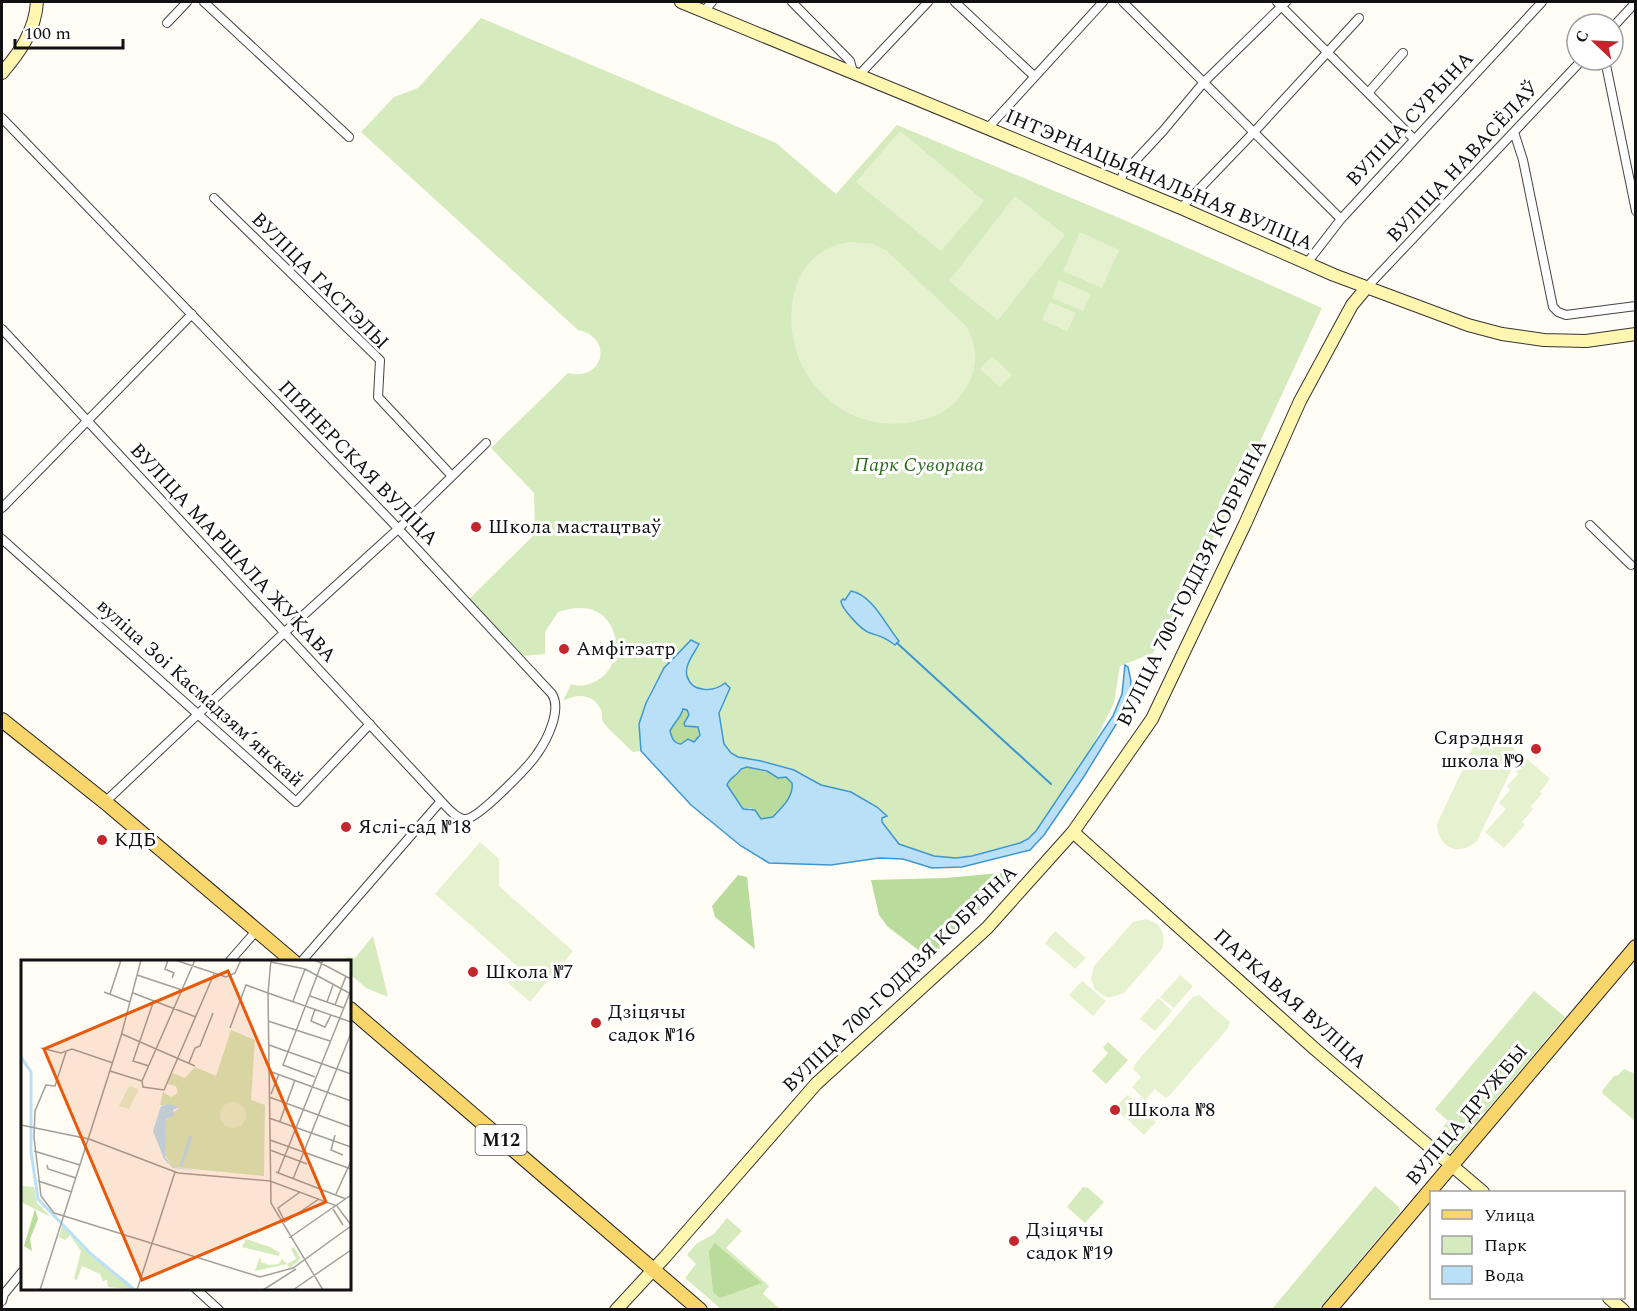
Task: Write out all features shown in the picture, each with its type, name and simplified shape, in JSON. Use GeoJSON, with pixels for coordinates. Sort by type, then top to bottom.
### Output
{"type":"FeatureCollection","features":[{"type":"Feature","properties":{"kind":"main road"},"geometry":{"type":"LineString","coordinates":[[2,720],[105,802],[292,960]]}},
{"type":"Feature","properties":{"kind":"main road","name":"ВУЛІЦА ДРУЖБЫ"},"geometry":{"type":"LineString","coordinates":[[1329,1310],[1635,947]]}},
{"type":"Feature","properties":{"kind":"main road","name":"М12"},"geometry":{"type":"LineString","coordinates":[[351,1010],[700,1310]]}},
{"type":"Feature","properties":{"kind":"street"},"geometry":{"type":"LineString","coordinates":[[2,73],[31,33],[37,2]]}},
{"type":"Feature","properties":{"kind":"street"},"geometry":{"type":"LineString","coordinates":[[167,23],[187,2]]}},
{"type":"Feature","properties":{"kind":"street"},"geometry":{"type":"LineString","coordinates":[[204,2],[349,136]]}},
{"type":"Feature","properties":{"kind":"street","name":"ІНТЭРНАЦЫЯНАЛЬНАЯ ВУЛІЦА"},"geometry":{"type":"LineString","coordinates":[[681,2],[1181,208],[1307,263],[1468,325],[1544,340],[1586,341],[1635,334]]}},
{"type":"Feature","properties":{"kind":"street"},"geometry":{"type":"LineString","coordinates":[[704,11],[712,2]]}},
{"type":"Feature","properties":{"kind":"street"},"geometry":{"type":"LineString","coordinates":[[792,2],[850,61],[856,73],[928,2]]}},
{"type":"Feature","properties":{"kind":"street"},"geometry":{"type":"LineString","coordinates":[[955,2],[1034,76]]}},
{"type":"Feature","properties":{"kind":"street"},"geometry":{"type":"LineString","coordinates":[[987,129],[1103,2]]}},
{"type":"Feature","properties":{"kind":"street"},"geometry":{"type":"LineString","coordinates":[[1124,2],[1341,219]]}},
{"type":"Feature","properties":{"kind":"street","name":"ВУЛІЦА СУРЫНА"},"geometry":{"type":"LineString","coordinates":[[1307,263],[1341,219],[1542,2]]}},
{"type":"Feature","properties":{"kind":"street"},"geometry":{"type":"LineString","coordinates":[[1625,13],[1635,2]]}},
{"type":"Feature","properties":{"kind":"street"},"geometry":{"type":"LineString","coordinates":[[1120,183],[1123,174],[1164,131],[1204,82],[1281,3],[1414,139]]}},
{"type":"Feature","properties":{"kind":"street"},"geometry":{"type":"LineString","coordinates":[[1181,208],[1255,132],[1359,18]]}},
{"type":"Feature","properties":{"kind":"street"},"geometry":{"type":"LineString","coordinates":[[1368,93],[1403,53]]}},
{"type":"Feature","properties":{"kind":"street","name":"ВУЛІЦА НАВАСЁЛАЎ"},"geometry":{"type":"LineString","coordinates":[[1367,287],[1571,72]]}},
{"type":"Feature","properties":{"kind":"street"},"geometry":{"type":"LineString","coordinates":[[1607,72],[1635,211]]}},
{"type":"Feature","properties":{"kind":"street","name":"ПІЯНЕРСКАЯ ВУЛІЦА"},"geometry":{"type":"LineString","coordinates":[[2,118],[398,529],[556,699],[554,718],[537,755],[482,811],[464,820],[441,801]]}},
{"type":"Feature","properties":{"kind":"street"},"geometry":{"type":"LineString","coordinates":[[1514,132],[1523,160],[1553,307],[1566,315],[1635,306]]}},
{"type":"Feature","properties":{"kind":"street","name":"ВУЛІЦА ГАСТЭЛЫ"},"geometry":{"type":"LineString","coordinates":[[214,198],[380,360],[378,397],[452,476]]}},
{"type":"Feature","properties":{"kind":"street","name":"ВУЛІЦА 700-ГОДДЗЯ КОБРЫНА"},"geometry":{"type":"LineString","coordinates":[[616,1310],[714,1202],[816,1084],[987,928],[1073,832],[1152,719],[1245,524],[1300,401],[1352,305],[1367,287]]}},
{"type":"Feature","properties":{"kind":"street"},"geometry":{"type":"LineString","coordinates":[[2,508],[192,314]]}},
{"type":"Feature","properties":{"kind":"street","name":"ВУЛІЦА МАРШАЛА ЖУКАВА"},"geometry":{"type":"LineString","coordinates":[[2,329],[441,801]]}},
{"type":"Feature","properties":{"kind":"street"},"geometry":{"type":"LineString","coordinates":[[105,802],[398,529],[486,443]]}},
{"type":"Feature","properties":{"kind":"street"},"geometry":{"type":"LineString","coordinates":[[1590,525],[1631,565]]}},
{"type":"Feature","properties":{"kind":"street","name":"вуліца Зоі Касмадзямʼянскай"},"geometry":{"type":"LineString","coordinates":[[2,539],[296,802],[370,724]]}},
{"type":"Feature","properties":{"kind":"street"},"geometry":{"type":"LineString","coordinates":[[304,960],[441,801]]}},
{"type":"Feature","properties":{"kind":"street","name":"ПАРКАВАЯ ВУЛІЦА"},"geometry":{"type":"LineString","coordinates":[[1073,832],[1316,1050],[1482,1191]]}},
{"type":"Feature","properties":{"kind":"street"},"geometry":{"type":"LineString","coordinates":[[231,960],[257,930]]}},
{"type":"Feature","properties":{"kind":"street"},"geometry":{"type":"LineString","coordinates":[[2,1301],[4,1294],[21,1273]]}},
{"type":"Feature","properties":{"kind":"street"},"geometry":{"type":"LineString","coordinates":[[197,1290],[219,1310]]}},
{"type":"Feature","properties":{"kind":"street"},"geometry":{"type":"LineString","coordinates":[[1610,1299],[1623,1310]]}},
{"type":"Feature","properties":{"kind":"green space","name":"Парк Суворава"},"geometry":{"type":"Polygon","coordinates":[[[481,18],[776,143],[836,194],[897,125],[1136,225],[1322,308],[1232,502],[1153,653],[1120,666],[1114,703],[1088,755],[1036,831],[1028,839],[972,856],[956,858],[934,856],[899,844],[882,822],[882,818],[886,816],[877,807],[851,792],[821,785],[803,774],[761,761],[738,757],[731,753],[724,744],[719,713],[730,688],[698,687],[687,677],[688,665],[699,645],[691,640],[669,663],[651,690],[641,719],[641,751],[633,752],[603,722],[601,710],[593,700],[578,696],[563,701],[571,684],[580,686],[589,684],[602,677],[611,667],[616,641],[605,618],[595,611],[581,608],[558,612],[545,632],[545,654],[523,656],[469,599],[535,534],[534,493],[491,448],[568,373],[580,374],[590,371],[600,358],[597,341],[589,334],[578,330],[361,132],[394,97],[418,88],[481,18]]]}},
{"type":"Feature","properties":{"kind":"green space"},"geometry":{"type":"Polygon","coordinates":[[[900,131],[984,201],[941,251],[856,182],[900,131]]]}},
{"type":"Feature","properties":{"kind":"green space"},"geometry":{"type":"Polygon","coordinates":[[[1015,196],[1065,235],[998,320],[949,281],[1015,196]]]}},
{"type":"Feature","properties":{"kind":"green space"},"geometry":{"type":"Polygon","coordinates":[[[1080,232],[1119,250],[1102,288],[1063,271],[1080,232]]]}},
{"type":"Feature","properties":{"kind":"green space"},"geometry":{"type":"Polygon","coordinates":[[[850,242],[873,244],[886,250],[966,326],[974,345],[975,358],[971,378],[958,399],[940,413],[925,419],[897,424],[870,421],[846,412],[826,397],[809,377],[797,354],[792,327],[793,299],[796,288],[805,268],[819,254],[850,242]]]}},
{"type":"Feature","properties":{"kind":"green space"},"geometry":{"type":"Polygon","coordinates":[[[1059,280],[1091,294],[1083,311],[1052,298],[1059,280]]]}},
{"type":"Feature","properties":{"kind":"green space"},"geometry":{"type":"Polygon","coordinates":[[[1050,302],[1076,313],[1067,331],[1042,320],[1050,302]]]}},
{"type":"Feature","properties":{"kind":"green space"},"geometry":{"type":"Polygon","coordinates":[[[992,356],[1012,375],[1000,387],[980,369],[992,356]]]}},
{"type":"Feature","properties":{"kind":"green space"},"geometry":{"type":"Polygon","coordinates":[[[682,709],[687,710],[691,727],[698,727],[700,730],[697,740],[681,744],[673,741],[670,731],[682,709]]]}},
{"type":"Feature","properties":{"kind":"green space"},"geometry":{"type":"Polygon","coordinates":[[[1489,733],[1495,733],[1509,740],[1516,754],[1516,760],[1477,841],[1463,848],[1451,848],[1441,839],[1437,824],[1476,741],[1489,733]]]}},
{"type":"Feature","properties":{"kind":"green space"},"geometry":{"type":"Polygon","coordinates":[[[1525,757],[1550,779],[1540,792],[1542,794],[1530,807],[1533,809],[1522,822],[1525,825],[1504,848],[1485,832],[1506,809],[1499,803],[1510,790],[1507,786],[1518,774],[1514,769],[1525,757]]]}},
{"type":"Feature","properties":{"kind":"green space"},"geometry":{"type":"Polygon","coordinates":[[[747,767],[786,777],[792,783],[789,797],[773,817],[761,819],[751,808],[743,809],[727,785],[741,769],[747,767]]]}},
{"type":"Feature","properties":{"kind":"green space"},"geometry":{"type":"Polygon","coordinates":[[[480,842],[499,859],[499,886],[573,951],[530,1002],[508,983],[516,965],[435,894],[480,842]]]}},
{"type":"Feature","properties":{"kind":"green space"},"geometry":{"type":"Polygon","coordinates":[[[1012,872],[1013,877],[929,958],[888,927],[879,915],[871,880],[945,878],[1012,872]]]}},
{"type":"Feature","properties":{"kind":"green space"},"geometry":{"type":"Polygon","coordinates":[[[738,875],[747,877],[755,949],[715,917],[712,906],[738,875]]]}},
{"type":"Feature","properties":{"kind":"green space"},"geometry":{"type":"Polygon","coordinates":[[[1146,919],[1156,923],[1162,930],[1164,939],[1162,949],[1124,993],[1106,997],[1095,990],[1091,978],[1094,966],[1133,922],[1146,919]]]}},
{"type":"Feature","properties":{"kind":"green space"},"geometry":{"type":"Polygon","coordinates":[[[1055,931],[1086,958],[1075,969],[1045,943],[1055,931]]]}},
{"type":"Feature","properties":{"kind":"green space"},"geometry":{"type":"Polygon","coordinates":[[[373,936],[388,997],[366,988],[351,975],[351,960],[344,960],[347,957],[355,958],[373,936]]]}},
{"type":"Feature","properties":{"kind":"green space"},"geometry":{"type":"Polygon","coordinates":[[[1180,975],[1193,986],[1174,1008],[1160,997],[1180,975]]]}},
{"type":"Feature","properties":{"kind":"green space"},"geometry":{"type":"Polygon","coordinates":[[[1082,981],[1106,1001],[1093,1016],[1069,995],[1082,981]]]}},
{"type":"Feature","properties":{"kind":"green space"},"geometry":{"type":"Polygon","coordinates":[[[1534,991],[1565,1017],[1453,1150],[1443,1152],[1430,1143],[1448,1121],[1435,1109],[1534,991]]]}},
{"type":"Feature","properties":{"kind":"green space"},"geometry":{"type":"Polygon","coordinates":[[[1199,995],[1230,1022],[1228,1028],[1170,1095],[1166,1098],[1155,1089],[1145,1100],[1132,1087],[1141,1077],[1133,1069],[1135,1064],[1193,997],[1199,995]]]}},
{"type":"Feature","properties":{"kind":"green space"},"geometry":{"type":"Polygon","coordinates":[[[1158,998],[1172,1011],[1155,1031],[1140,1019],[1158,998]]]}},
{"type":"Feature","properties":{"kind":"green space"},"geometry":{"type":"Polygon","coordinates":[[[1108,1042],[1128,1060],[1106,1084],[1092,1071],[1108,1053],[1103,1048],[1108,1042]]]}},
{"type":"Feature","properties":{"kind":"green space"},"geometry":{"type":"Polygon","coordinates":[[[1624,1069],[1635,1074],[1635,1121],[1602,1091],[1614,1076],[1624,1069]]]}},
{"type":"Feature","properties":{"kind":"green space"},"geometry":{"type":"Polygon","coordinates":[[[1127,1095],[1156,1122],[1144,1135],[1115,1108],[1127,1095]]]}},
{"type":"Feature","properties":{"kind":"green space"},"geometry":{"type":"Polygon","coordinates":[[[1375,1186],[1399,1207],[1400,1212],[1319,1309],[1272,1309],[1375,1186]]]}},
{"type":"Feature","properties":{"kind":"green space"},"geometry":{"type":"Polygon","coordinates":[[[1083,1187],[1088,1188],[1104,1202],[1085,1223],[1067,1207],[1083,1187]]]}},
{"type":"Feature","properties":{"kind":"green space"},"geometry":{"type":"Polygon","coordinates":[[[727,1218],[742,1231],[726,1248],[769,1286],[763,1294],[780,1309],[721,1309],[685,1278],[696,1264],[687,1255],[696,1244],[714,1234],[727,1218]]]}},
{"type":"Feature","properties":{"kind":"green space"},"geometry":{"type":"Polygon","coordinates":[[[715,1243],[762,1283],[720,1298],[713,1292],[709,1251],[715,1243]]]}},
{"type":"Feature","properties":{"kind":"water"},"geometry":{"type":"Polygon","coordinates":[[[851,591],[866,598],[878,612],[899,641],[895,645],[866,631],[848,614],[841,601],[845,600],[851,591]]]}},
{"type":"Feature","properties":{"kind":"water"},"geometry":{"type":"Polygon","coordinates":[[[691,640],[699,644],[688,664],[687,676],[690,682],[698,688],[715,688],[725,683],[730,688],[719,713],[724,744],[731,753],[738,757],[794,770],[821,785],[851,792],[877,807],[887,816],[882,818],[882,822],[899,844],[934,856],[956,858],[1020,843],[1036,831],[1113,716],[1122,694],[1125,665],[1128,667],[1131,681],[1130,694],[1117,723],[1044,835],[1030,850],[962,867],[932,868],[903,859],[879,858],[831,865],[769,863],[741,846],[691,805],[641,751],[639,724],[646,703],[664,668],[691,640]],[[683,709],[670,731],[672,738],[681,744],[688,739],[694,742],[700,735],[698,727],[685,726],[684,723],[689,715],[687,710],[683,709]],[[747,767],[741,769],[727,785],[743,809],[755,810],[761,819],[773,817],[789,798],[792,783],[786,777],[778,778],[767,771],[747,767]]]}},
{"type":"Feature","properties":{"kind":"waterway"},"geometry":{"type":"LineString","coordinates":[[897,643],[1051,784]]}},
{"type":"Feature","properties":{"kind":"place","name":"Школа мастацтваў"},"geometry":{"type":"Point","coordinates":[476,527]}},
{"type":"Feature","properties":{"kind":"place","name":"Амфітэатр"},"geometry":{"type":"Point","coordinates":[564,649]}},
{"type":"Feature","properties":{"kind":"place","name":"Сярэдняя школа №9"},"geometry":{"type":"Point","coordinates":[1536,749]}},
{"type":"Feature","properties":{"kind":"place","name":"Яслі-сад №18"},"geometry":{"type":"Point","coordinates":[346,827]}},
{"type":"Feature","properties":{"kind":"place","name":"КДБ"},"geometry":{"type":"Point","coordinates":[102,840]}},
{"type":"Feature","properties":{"kind":"place","name":"Школа №7"},"geometry":{"type":"Point","coordinates":[473,972]}},
{"type":"Feature","properties":{"kind":"place","name":"Дзіцячы садок №16"},"geometry":{"type":"Point","coordinates":[596,1023]}},
{"type":"Feature","properties":{"kind":"place","name":"Школа №8"},"geometry":{"type":"Point","coordinates":[1115,1110]}},
{"type":"Feature","properties":{"kind":"place","name":"Дзіцячы садок №19"},"geometry":{"type":"Point","coordinates":[1014,1241]}}]}
